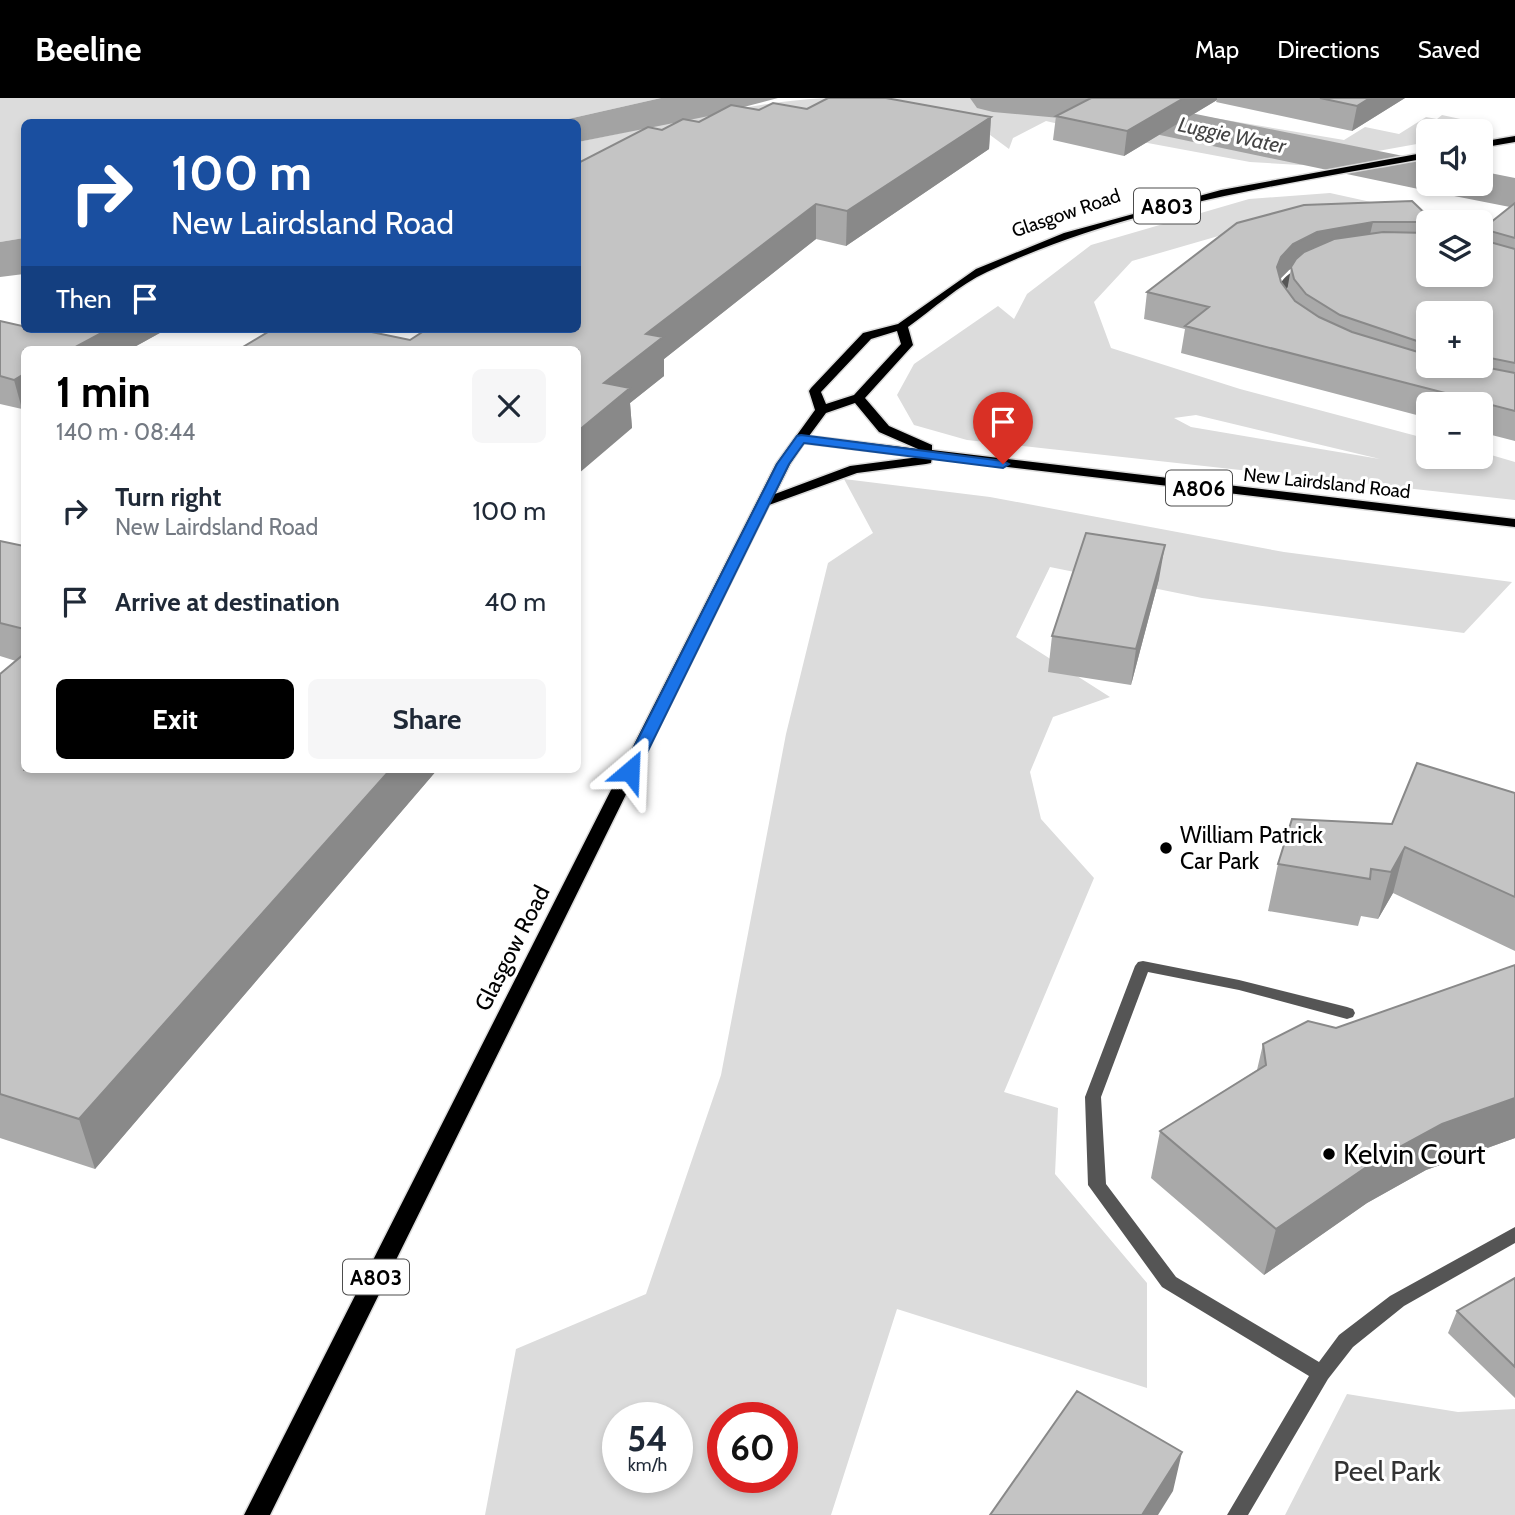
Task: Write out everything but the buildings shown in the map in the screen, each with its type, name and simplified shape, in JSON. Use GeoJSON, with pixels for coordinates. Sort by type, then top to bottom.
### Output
{"type":"FeatureCollection","features":[{"type":"Feature","properties":{"kind":"main road"},"geometry":{"type":"LineString","coordinates":[[1493,143],[1515,139]]}},
{"type":"Feature","properties":{"kind":"main road","name":"Glasgow Road"},"geometry":{"type":"LineString","coordinates":[[257,1515],[783,464],[821,410],[815,391],[867,336],[902,326],[980,271],[1068,235],[1220,193],[1416,157]]}},
{"type":"Feature","properties":{"kind":"main road"},"geometry":{"type":"LineString","coordinates":[[821,410],[858,398],[907,345],[902,326]]}},
{"type":"Feature","properties":{"kind":"main road"},"geometry":{"type":"LineString","coordinates":[[858,398],[884,429],[949,458]]}},
{"type":"Feature","properties":{"kind":"main road","name":"New Lairdsland Road"},"geometry":{"type":"LineString","coordinates":[[801,439],[1515,523]]}},
{"type":"Feature","properties":{"kind":"main road"},"geometry":{"type":"LineString","coordinates":[[765,502],[855,469],[949,458]]}},
{"type":"Feature","properties":{"kind":"street"},"geometry":{"type":"LineString","coordinates":[[1282,308],[1279,301],[1280,288],[1289,276],[1317,263]]}},
{"type":"Feature","properties":{"kind":"street"},"geometry":{"type":"LineString","coordinates":[[1321,1373],[1170,1282],[1097,1185],[1093,1097],[1143,966],[1239,985],[1347,1013]]}},
{"type":"Feature","properties":{"kind":"street"},"geometry":{"type":"LineString","coordinates":[[1237,1515],[1321,1373],[1346,1341],[1397,1301],[1515,1234]]}},
{"type":"Feature","properties":{"kind":"green space"},"geometry":{"type":"Polygon","coordinates":[[[0,98],[661,98],[568,119],[21,119],[21,238],[0,242],[0,98]]]}},
{"type":"Feature","properties":{"kind":"green space"},"geometry":{"type":"Polygon","coordinates":[[[823,98],[1095,98],[1344,140],[1365,127],[1399,134],[1416,123],[1416,144],[1300,165],[1250,162],[1046,121],[1013,138],[1009,149],[982,129],[813,107],[581,164],[581,141],[736,109],[823,98]]]}},
{"type":"Feature","properties":{"kind":"green space"},"geometry":{"type":"Polygon","coordinates":[[[1442,115],[1460,119],[1437,119],[1442,115]]]}},
{"type":"Feature","properties":{"kind":"green space"},"geometry":{"type":"Polygon","coordinates":[[[1330,193],[1416,212],[1416,221],[1305,211],[1132,261],[1094,302],[1111,348],[1240,389],[1416,436],[1416,469],[1493,469],[1493,456],[1515,462],[1515,500],[967,440],[914,425],[897,395],[914,364],[998,306],[1014,319],[1027,294],[1091,245],[1249,199],[1330,193]],[[1196,415],[1174,418],[1191,427],[1380,459],[1196,415]]]}},
{"type":"Feature","properties":{"kind":"green space"},"geometry":{"type":"Polygon","coordinates":[[[844,479],[990,497],[1284,552],[1512,582],[1464,633],[1202,598],[1050,567],[1016,637],[1110,697],[1053,717],[1030,772],[1041,819],[1094,878],[1004,1092],[1058,1108],[1055,1174],[1147,1283],[1147,1388],[897,1309],[831,1515],[485,1515],[516,1349],[646,1294],[721,1075],[786,734],[828,563],[873,533],[844,479]]]}},
{"type":"Feature","properties":{"kind":"green space","name":"Peel Park"},"geometry":{"type":"Polygon","coordinates":[[[1347,1394],[1458,1412],[1515,1409],[1515,1515],[1285,1515],[1347,1394]]]}},
{"type":"Feature","properties":{"kind":"shaded area"},"geometry":{"type":"Polygon","coordinates":[[[661,98],[778,98],[709,116],[581,141],[581,119],[568,119],[661,98]]]}},
{"type":"Feature","properties":{"kind":"shaded area"},"geometry":{"type":"Polygon","coordinates":[[[21,238],[21,274],[0,277],[0,242],[21,238]]]}},
{"type":"Feature","properties":{"kind":"waterway","name":"Luggie Water"},"geometry":{"type":"LineString","coordinates":[[993,98],[1093,107],[1416,174]]}},
{"type":"Feature","properties":{"kind":"waterway","name":"Luggie Water"},"geometry":{"type":"LineString","coordinates":[[1493,189],[1515,193]]}},
{"type":"Feature","properties":{"kind":"place","name":"William Patrick Car Park"},"geometry":{"type":"Point","coordinates":[1166,848]}},
{"type":"Feature","properties":{"kind":"place","name":"Kelvin Court"},"geometry":{"type":"Point","coordinates":[1329,1154]}},
{"type":"Feature","properties":{"kind":"route"},"geometry":{"type":"LineString","coordinates":[[630,771],[783,464],[801,439],[877,446],[1003,464]]}}]}
